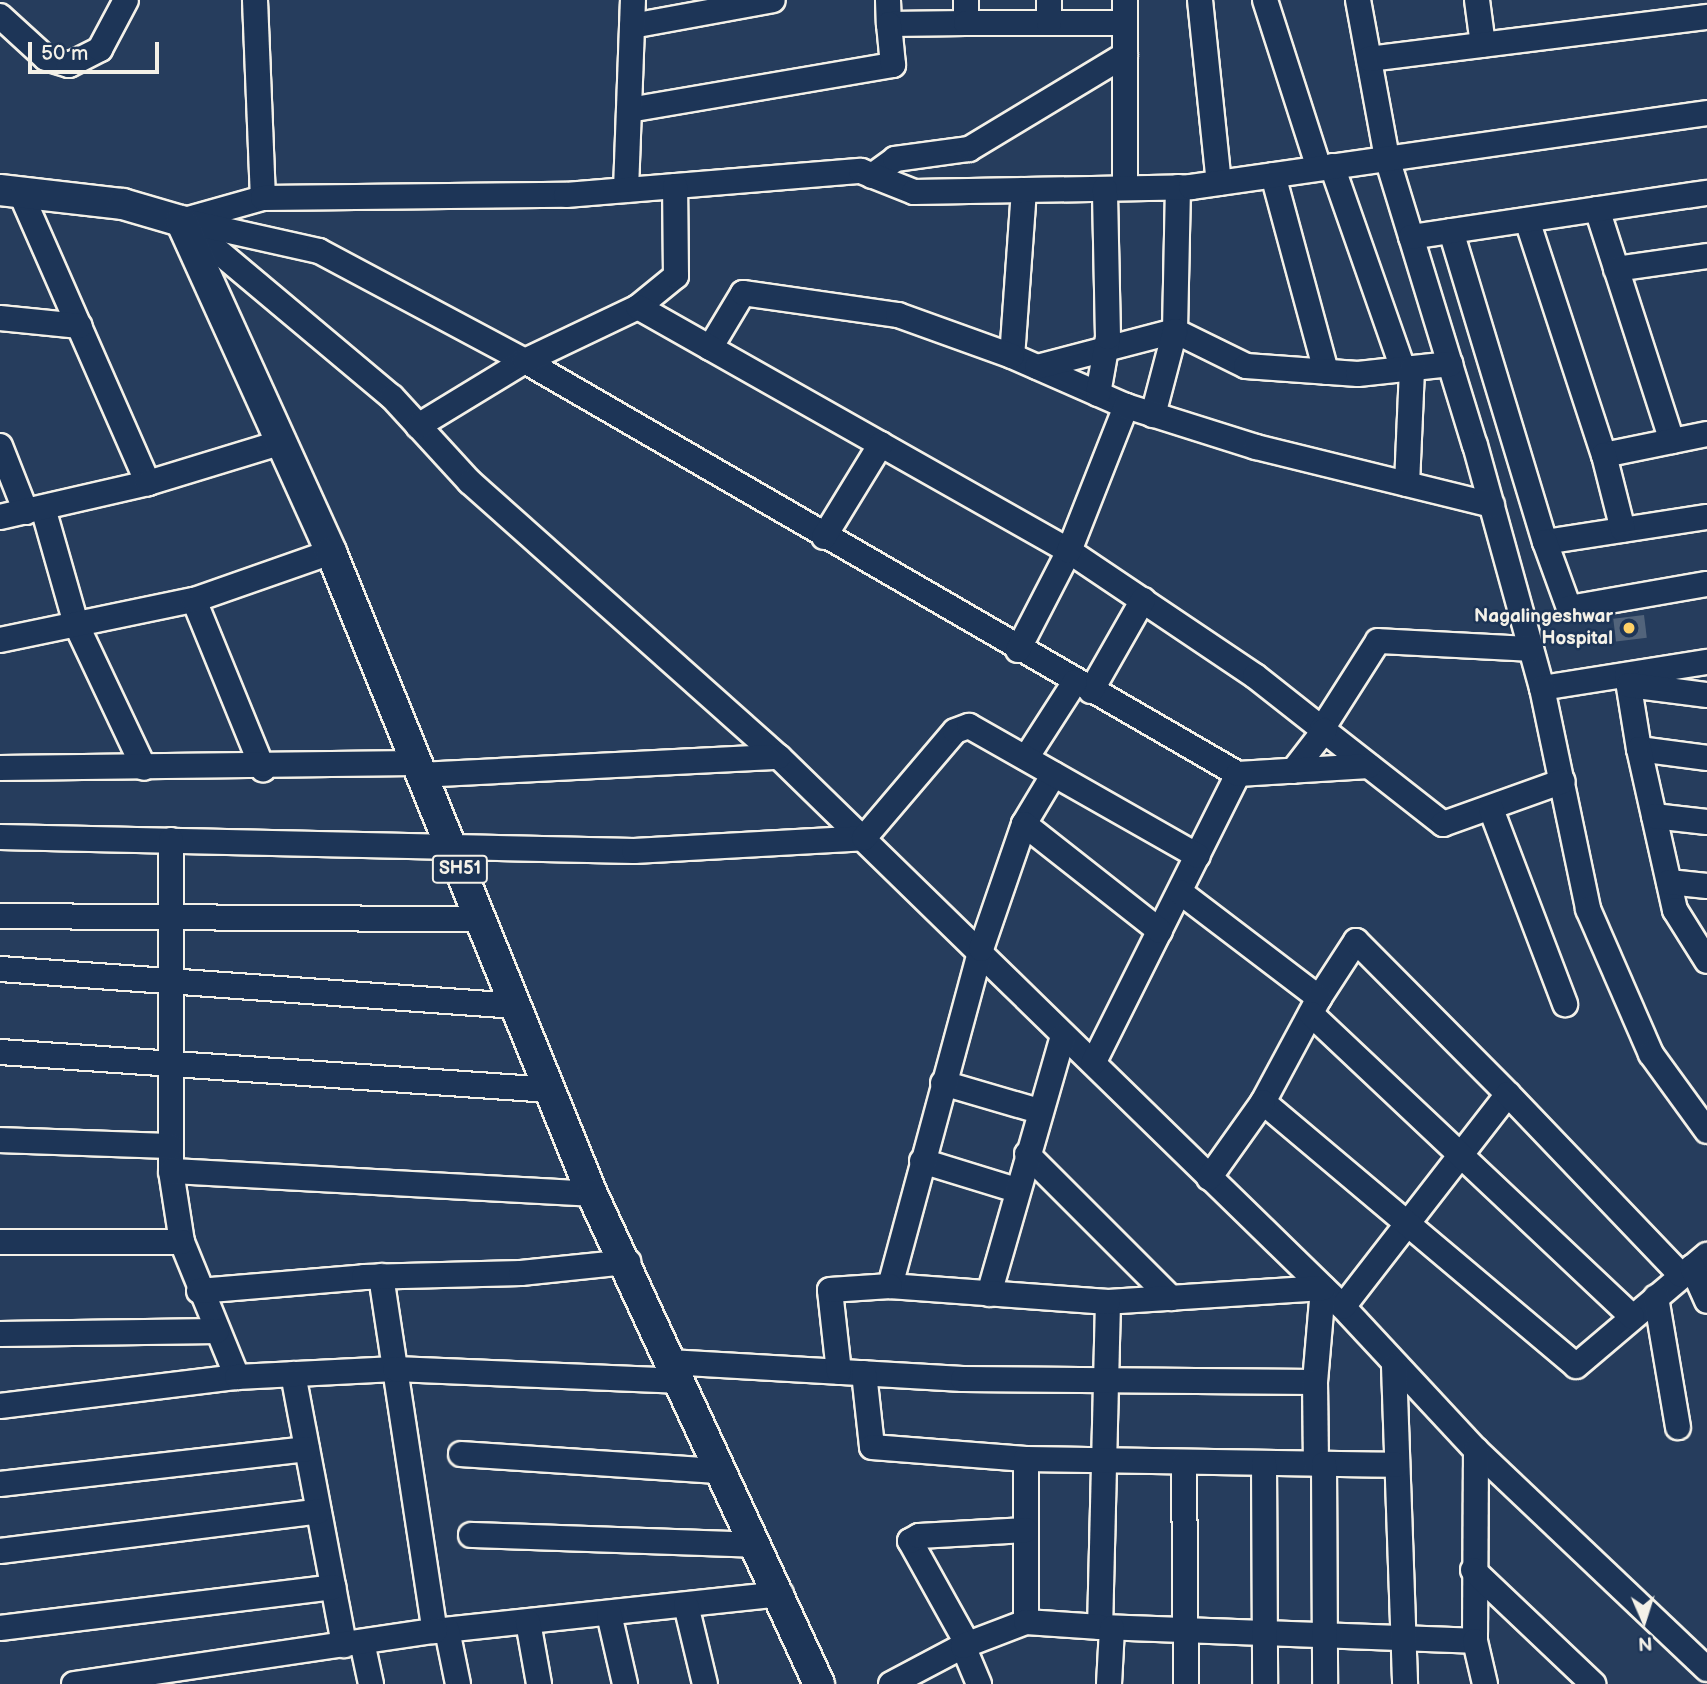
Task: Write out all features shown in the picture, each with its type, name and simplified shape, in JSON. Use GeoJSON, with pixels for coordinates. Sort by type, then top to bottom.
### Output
{"type":"FeatureCollection","features":[{"type":"Feature","properties":{"kind":"main road"},"geometry":{"type":"LineString","coordinates":[[11,192],[123,204],[181,221]]}},
{"type":"Feature","properties":{"kind":"main road","name":"SH51"},"geometry":{"type":"LineString","coordinates":[[181,221],[279,443],[331,552],[416,769],[450,845],[592,1194],[628,1262],[673,1371],[719,1471],[781,1594],[819,1684]]}},
{"type":"Feature","properties":{"kind":"street"},"geometry":{"type":"LineString","coordinates":[[0,16],[46,58],[68,65],[100,49],[126,0]]}},
{"type":"Feature","properties":{"kind":"street"},"geometry":{"type":"LineString","coordinates":[[255,0],[263,198]]}},
{"type":"Feature","properties":{"kind":"street"},"geometry":{"type":"LineString","coordinates":[[626,190],[633,0]]}},
{"type":"Feature","properties":{"kind":"street"},"geometry":{"type":"LineString","coordinates":[[632,26],[773,0]]}},
{"type":"Feature","properties":{"kind":"street"},"geometry":{"type":"LineString","coordinates":[[1200,0],[1219,183]]}},
{"type":"Feature","properties":{"kind":"street"},"geometry":{"type":"LineString","coordinates":[[1265,0],[1325,167],[1407,368],[1407,484]]}},
{"type":"Feature","properties":{"kind":"street"},"geometry":{"type":"LineString","coordinates":[[1358,0],[1387,158],[1492,505],[1542,688],[1588,909],[1651,1054],[1707,1131]]}},
{"type":"Feature","properties":{"kind":"street"},"geometry":{"type":"LineString","coordinates":[[1477,0],[1483,45]]}},
{"type":"Feature","properties":{"kind":"street"},"geometry":{"type":"LineString","coordinates":[[629,110],[893,65],[889,12],[1125,11],[1125,55],[1107,349],[1098,394]]}},
{"type":"Feature","properties":{"kind":"street"},"geometry":{"type":"LineString","coordinates":[[1369,59],[1707,18]]}},
{"type":"Feature","properties":{"kind":"street"},"geometry":{"type":"LineString","coordinates":[[872,176],[895,159],[970,149],[1125,55]]}},
{"type":"Feature","properties":{"kind":"street"},"geometry":{"type":"LineString","coordinates":[[181,221],[263,198],[626,190],[861,171],[914,192],[1178,187],[1707,113]]}},
{"type":"Feature","properties":{"kind":"street"},"geometry":{"type":"LineString","coordinates":[[1273,175],[1326,372]]}},
{"type":"Feature","properties":{"kind":"street"},"geometry":{"type":"LineString","coordinates":[[418,426],[525,361],[638,307],[676,276],[675,186]]}},
{"type":"Feature","properties":{"kind":"street"},"geometry":{"type":"LineString","coordinates":[[1153,415],[1175,331],[1178,187]]}},
{"type":"Feature","properties":{"kind":"street"},"geometry":{"type":"LineString","coordinates":[[1012,356],[1024,190]]}},
{"type":"Feature","properties":{"kind":"street"},"geometry":{"type":"LineString","coordinates":[[11,192],[80,326],[148,482]]}},
{"type":"Feature","properties":{"kind":"street"},"geometry":{"type":"LineString","coordinates":[[1411,237],[1707,193]]}},
{"type":"Feature","properties":{"kind":"street"},"geometry":{"type":"LineString","coordinates":[[1597,209],[1672,441]]}},
{"type":"Feature","properties":{"kind":"street"},"geometry":{"type":"LineString","coordinates":[[1527,220],[1604,455],[1623,530]]}},
{"type":"Feature","properties":{"kind":"street"},"geometry":{"type":"LineString","coordinates":[[181,221],[319,251],[525,361],[1018,650],[1238,774],[1369,766]]}},
{"type":"Feature","properties":{"kind":"street"},"geometry":{"type":"LineString","coordinates":[[181,221],[312,327],[418,426],[470,482],[779,757],[981,949],[1063,1036],[1343,1307],[1394,1367],[1476,1450],[1707,1671],[1695,1684]]}},
{"type":"Feature","properties":{"kind":"street"},"geometry":{"type":"LineString","coordinates":[[1451,231],[1545,542],[1569,608],[1707,584]]}},
{"type":"Feature","properties":{"kind":"street"},"geometry":{"type":"LineString","coordinates":[[1616,269],[1707,256]]}},
{"type":"Feature","properties":{"kind":"street"},"geometry":{"type":"LineString","coordinates":[[710,348],[743,293],[898,315],[1012,356],[1126,406],[1153,415],[1492,505]]}},
{"type":"Feature","properties":{"kind":"street"},"geometry":{"type":"LineString","coordinates":[[638,307],[1069,551],[1255,676],[1440,823],[1491,809],[1563,781]]}},
{"type":"Feature","properties":{"kind":"street"},"geometry":{"type":"LineString","coordinates":[[0,318],[80,326]]}},
{"type":"Feature","properties":{"kind":"street"},"geometry":{"type":"LineString","coordinates":[[1037,367],[1175,331],[1246,366],[1326,372],[1450,364]]}},
{"type":"Feature","properties":{"kind":"street"},"geometry":{"type":"LineString","coordinates":[[1018,650],[1069,551],[1126,406]]}},
{"type":"Feature","properties":{"kind":"street"},"geometry":{"type":"LineString","coordinates":[[1604,455],[1707,434]]}},
{"type":"Feature","properties":{"kind":"street"},"geometry":{"type":"LineString","coordinates":[[0,517],[148,482],[279,443]]}},
{"type":"Feature","properties":{"kind":"street"},"geometry":{"type":"LineString","coordinates":[[824,537],[881,444]]}},
{"type":"Feature","properties":{"kind":"street"},"geometry":{"type":"LineString","coordinates":[[0,446],[34,510],[76,624],[144,768]]}},
{"type":"Feature","properties":{"kind":"street"},"geometry":{"type":"LineString","coordinates":[[1545,542],[1707,517]]}},
{"type":"Feature","properties":{"kind":"street"},"geometry":{"type":"LineString","coordinates":[[0,640],[194,600],[331,552]]}},
{"type":"Feature","properties":{"kind":"street"},"geometry":{"type":"LineString","coordinates":[[194,600],[263,769]]}},
{"type":"Feature","properties":{"kind":"street"},"geometry":{"type":"LineString","coordinates":[[1026,758],[1083,686],[1143,600]]}},
{"type":"Feature","properties":{"kind":"street"},"geometry":{"type":"LineString","coordinates":[[1293,771],[1323,730],[1378,641],[1531,649]]}},
{"type":"Feature","properties":{"kind":"street"},"geometry":{"type":"LineString","coordinates":[[1542,688],[1628,680],[1707,662]]}},
{"type":"Feature","properties":{"kind":"street"},"geometry":{"type":"LineString","coordinates":[[1628,680],[1707,695]]}},
{"type":"Feature","properties":{"kind":"street"},"geometry":{"type":"LineString","coordinates":[[1628,680],[1639,749],[1675,910],[1707,961]]}},
{"type":"Feature","properties":{"kind":"street"},"geometry":{"type":"LineString","coordinates":[[0,837],[634,851],[864,838],[959,728],[974,728],[1198,856]]}},
{"type":"Feature","properties":{"kind":"street"},"geometry":{"type":"LineString","coordinates":[[1639,749],[1707,758]]}},
{"type":"Feature","properties":{"kind":"street"},"geometry":{"type":"LineString","coordinates":[[0,768],[416,769],[779,757]]}},
{"type":"Feature","properties":{"kind":"street"},"geometry":{"type":"LineString","coordinates":[[890,1286],[981,949],[1024,824],[1054,774]]}},
{"type":"Feature","properties":{"kind":"street"},"geometry":{"type":"LineString","coordinates":[[1093,1063],[1238,774]]}},
{"type":"Feature","properties":{"kind":"street"},"geometry":{"type":"LineString","coordinates":[[1491,809],[1565,1004]]}},
{"type":"Feature","properties":{"kind":"street"},"geometry":{"type":"LineString","coordinates":[[1654,816],[1707,822]]}},
{"type":"Feature","properties":{"kind":"street"},"geometry":{"type":"LineString","coordinates":[[1024,824],[1160,932]]}},
{"type":"Feature","properties":{"kind":"street"},"geometry":{"type":"LineString","coordinates":[[171,841],[171,1171],[182,1242],[199,1291],[237,1377]]}},
{"type":"Feature","properties":{"kind":"street"},"geometry":{"type":"LineString","coordinates":[[1669,882],[1707,886]]}},
{"type":"Feature","properties":{"kind":"street"},"geometry":{"type":"LineString","coordinates":[[1180,892],[1315,1006],[1461,1157],[1632,1317]]}},
{"type":"Feature","properties":{"kind":"street"},"geometry":{"type":"LineString","coordinates":[[0,916],[480,919]]}},
{"type":"Feature","properties":{"kind":"street"},"geometry":{"type":"LineString","coordinates":[[1209,1178],[1263,1102],[1315,1006],[1356,941],[1508,1094],[1693,1266],[1707,1301]]}},
{"type":"Feature","properties":{"kind":"street"},"geometry":{"type":"LineString","coordinates":[[0,969],[516,1006]]}},
{"type":"Feature","properties":{"kind":"street"},"geometry":{"type":"LineString","coordinates":[[989,1293],[1016,1190],[1063,1036]]}},
{"type":"Feature","properties":{"kind":"street"},"geometry":{"type":"LineString","coordinates":[[0,1052],[170,1066],[551,1090]]}},
{"type":"Feature","properties":{"kind":"street"},"geometry":{"type":"LineString","coordinates":[[943,1083],[1039,1111]]}},
{"type":"Feature","properties":{"kind":"street"},"geometry":{"type":"LineString","coordinates":[[1343,1307],[1508,1094]]}},
{"type":"Feature","properties":{"kind":"street"},"geometry":{"type":"LineString","coordinates":[[1263,1102],[1411,1222],[1576,1366],[1693,1266]]}},
{"type":"Feature","properties":{"kind":"street"},"geometry":{"type":"LineString","coordinates":[[0,1140],[171,1146]]}},
{"type":"Feature","properties":{"kind":"street"},"geometry":{"type":"LineString","coordinates":[[1027,1154],[1171,1298]]}},
{"type":"Feature","properties":{"kind":"street"},"geometry":{"type":"LineString","coordinates":[[922,1160],[1016,1190]]}},
{"type":"Feature","properties":{"kind":"street"},"geometry":{"type":"LineString","coordinates":[[171,1171],[592,1194]]}},
{"type":"Feature","properties":{"kind":"street"},"geometry":{"type":"LineString","coordinates":[[0,1242],[182,1242]]}},
{"type":"Feature","properties":{"kind":"street"},"geometry":{"type":"LineString","coordinates":[[199,1291],[381,1276],[521,1273],[628,1262]]}},
{"type":"Feature","properties":{"kind":"street"},"geometry":{"type":"LineString","coordinates":[[381,1276],[441,1631],[458,1684]]}},
{"type":"Feature","properties":{"kind":"street"},"geometry":{"type":"LineString","coordinates":[[839,1372],[830,1290],[890,1286],[1108,1302],[1322,1288]]}},
{"type":"Feature","properties":{"kind":"street"},"geometry":{"type":"LineString","coordinates":[[1322,1288],[1315,1382],[1320,1464],[1325,1684]]}},
{"type":"Feature","properties":{"kind":"street"},"geometry":{"type":"LineString","coordinates":[[1656,1297],[1678,1427]]}},
{"type":"Feature","properties":{"kind":"street"},"geometry":{"type":"LineString","coordinates":[[1108,1302],[1105,1462],[1109,1684]]}},
{"type":"Feature","properties":{"kind":"street"},"geometry":{"type":"LineString","coordinates":[[0,1334],[217,1331]]}},
{"type":"Feature","properties":{"kind":"street"},"geometry":{"type":"LineString","coordinates":[[1394,1367],[1405,1684]]}},
{"type":"Feature","properties":{"kind":"street"},"geometry":{"type":"LineString","coordinates":[[0,1406],[237,1377],[395,1369],[839,1372],[1107,1381],[1315,1382]]}},
{"type":"Feature","properties":{"kind":"street"},"geometry":{"type":"LineString","coordinates":[[864,1373],[872,1447],[1105,1462],[1396,1465]]}},
{"type":"Feature","properties":{"kind":"street"},"geometry":{"type":"LineString","coordinates":[[293,1374],[333,1587],[371,1684]]}},
{"type":"Feature","properties":{"kind":"street"},"geometry":{"type":"LineString","coordinates":[[0,1483],[307,1449]]}},
{"type":"Feature","properties":{"kind":"street"},"geometry":{"type":"LineString","coordinates":[[1476,1450],[1473,1570],[1475,1641],[1485,1684]]}},
{"type":"Feature","properties":{"kind":"street"},"geometry":{"type":"LineString","coordinates":[[461,1454],[719,1471]]}},
{"type":"Feature","properties":{"kind":"street"},"geometry":{"type":"LineString","coordinates":[[1026,1459],[1026,1622]]}},
{"type":"Feature","properties":{"kind":"street"},"geometry":{"type":"LineString","coordinates":[[1184,1463],[1186,1684]]}},
{"type":"Feature","properties":{"kind":"street"},"geometry":{"type":"LineString","coordinates":[[1264,1464],[1265,1684]]}},
{"type":"Feature","properties":{"kind":"street"},"geometry":{"type":"LineString","coordinates":[[0,1551],[319,1511]]}},
{"type":"Feature","properties":{"kind":"street"},"geometry":{"type":"LineString","coordinates":[[979,1684],[966,1646],[911,1541],[919,1536],[1026,1530]]}},
{"type":"Feature","properties":{"kind":"street"},"geometry":{"type":"LineString","coordinates":[[471,1535],[756,1545]]}},
{"type":"Feature","properties":{"kind":"street"},"geometry":{"type":"LineString","coordinates":[[1473,1570],[1592,1684]]}},
{"type":"Feature","properties":{"kind":"street"},"geometry":{"type":"LineString","coordinates":[[0,1628],[333,1587]]}},
{"type":"Feature","properties":{"kind":"street"},"geometry":{"type":"LineString","coordinates":[[74,1684],[181,1676],[353,1643],[441,1631],[781,1594]]}},
{"type":"Feature","properties":{"kind":"street"},"geometry":{"type":"LineString","coordinates":[[686,1605],[705,1684]]}},
{"type":"Feature","properties":{"kind":"street"},"geometry":{"type":"LineString","coordinates":[[609,1614],[625,1684]]}},
{"type":"Feature","properties":{"kind":"street"},"geometry":{"type":"LineString","coordinates":[[528,1622],[539,1684]]}},
{"type":"Feature","properties":{"kind":"street"},"geometry":{"type":"LineString","coordinates":[[891,1684],[966,1646],[1026,1622],[1106,1627],[1266,1630],[1475,1641]]}},
{"type":"Feature","properties":{"kind":"building"},"geometry":{"type":"Polygon","coordinates":[[[1644,615],[1647,638],[1616,642],[1613,619],[1644,615]]]}},
{"type":"Feature","properties":{"kind":"place","name":"Nagalingeshwar Hospital"},"geometry":{"type":"Point","coordinates":[1629,628]}}]}
